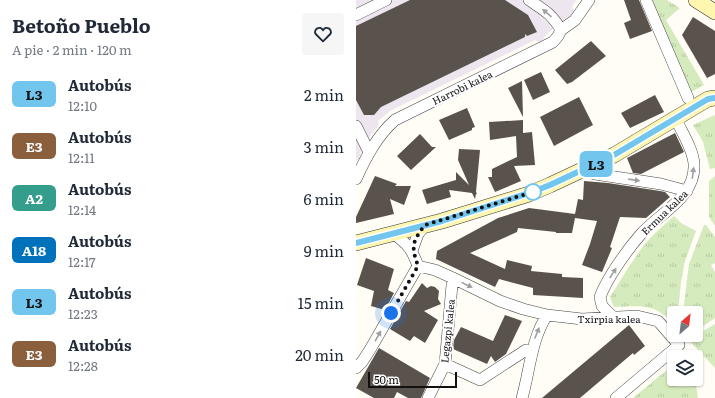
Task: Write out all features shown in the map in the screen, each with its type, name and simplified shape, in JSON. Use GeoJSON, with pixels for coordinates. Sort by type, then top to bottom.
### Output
{"type":"FeatureCollection","features":[{"type":"Feature","properties":{"kind":"main road"},"geometry":{"type":"LineString","coordinates":[[696,0],[715,12]]}},
{"type":"Feature","properties":{"kind":"main road"},"geometry":{"type":"LineString","coordinates":[[356,243],[425,225],[532,192],[582,171],[614,155],[708,99],[715,98]]}},
{"type":"Feature","properties":{"kind":"street"},"geometry":{"type":"LineString","coordinates":[[356,15],[386,0]]}},
{"type":"Feature","properties":{"kind":"street"},"geometry":{"type":"LineString","coordinates":[[530,0],[554,18],[561,30]]}},
{"type":"Feature","properties":{"kind":"street","name":"Harrobi kalea"},"geometry":{"type":"LineString","coordinates":[[356,179],[369,152],[379,136],[395,120],[544,47],[558,36],[561,30],[575,20],[588,0]]}},
{"type":"Feature","properties":{"kind":"street"},"geometry":{"type":"LineString","coordinates":[[646,0],[688,98]]}},
{"type":"Feature","properties":{"kind":"street","name":"Ermua kalea"},"geometry":{"type":"LineString","coordinates":[[582,319],[591,311],[600,298],[608,282],[635,241],[687,191],[693,178],[693,155],[676,119]]}},
{"type":"Feature","properties":{"kind":"street"},"geometry":{"type":"LineString","coordinates":[[356,126],[369,152]]}},
{"type":"Feature","properties":{"kind":"street"},"geometry":{"type":"LineString","coordinates":[[582,171],[661,184],[687,191]]}},
{"type":"Feature","properties":{"kind":"street"},"geometry":{"type":"LineString","coordinates":[[412,251],[418,234],[425,225]]}},
{"type":"Feature","properties":{"kind":"street"},"geometry":{"type":"LineString","coordinates":[[356,368],[371,348],[418,266],[412,251],[392,233]]}},
{"type":"Feature","properties":{"kind":"street","name":"Txirpia kalea"},"geometry":{"type":"LineString","coordinates":[[418,266],[447,275],[500,301],[547,315],[582,319],[637,316],[658,321],[679,345],[616,398]]}},
{"type":"Feature","properties":{"kind":"street","name":"Legazpi kalea"},"geometry":{"type":"LineString","coordinates":[[428,398],[445,364],[452,285]]}},
{"type":"Feature","properties":{"kind":"street"},"geometry":{"type":"LineString","coordinates":[[600,298],[602,306],[613,317]]}},
{"type":"Feature","properties":{"kind":"street"},"geometry":{"type":"LineString","coordinates":[[522,398],[535,339],[540,326],[547,315]]}},
{"type":"Feature","properties":{"kind":"street"},"geometry":{"type":"LineString","coordinates":[[445,364],[480,380],[526,350]]}},
{"type":"Feature","properties":{"kind":"shaded area"},"geometry":{"type":"Polygon","coordinates":[[[356,0],[576,0],[572,7],[574,11],[571,15],[546,35],[542,41],[539,42],[535,40],[390,111],[378,121],[379,125],[372,133],[361,152],[359,159],[356,160],[356,0]]]}},
{"type":"Feature","properties":{"kind":"green space"},"geometry":{"type":"Polygon","coordinates":[[[649,0],[667,0],[680,8],[666,20],[704,85],[690,93],[649,0]]]}},
{"type":"Feature","properties":{"kind":"green space"},"geometry":{"type":"Polygon","coordinates":[[[715,115],[715,168],[710,169],[703,142],[693,125],[715,115]]]}},
{"type":"Feature","properties":{"kind":"green space"},"geometry":{"type":"Polygon","coordinates":[[[715,176],[715,226],[709,217],[709,181],[715,176]]]}},
{"type":"Feature","properties":{"kind":"green space"},"geometry":{"type":"Polygon","coordinates":[[[674,216],[681,223],[696,231],[685,261],[679,306],[667,306],[667,318],[660,312],[646,307],[614,307],[610,297],[628,268],[653,235],[674,216]]]}},
{"type":"Feature","properties":{"kind":"green space"},"geometry":{"type":"Polygon","coordinates":[[[704,225],[706,225],[715,237],[715,263],[711,265],[715,272],[715,318],[703,326],[703,306],[684,306],[689,264],[704,225]]]}},
{"type":"Feature","properties":{"kind":"green space"},"geometry":{"type":"Polygon","coordinates":[[[715,324],[715,368],[703,355],[703,350],[698,350],[691,342],[703,342],[703,331],[715,324]]]}},
{"type":"Feature","properties":{"kind":"green space"},"geometry":{"type":"Polygon","coordinates":[[[667,370],[667,386],[696,386],[698,398],[633,398],[667,370]]]}},
{"type":"Feature","properties":{"kind":"building"},"geometry":{"type":"Polygon","coordinates":[[[410,0],[505,0],[528,15],[537,32],[527,36],[525,34],[525,37],[381,107],[374,115],[364,115],[356,100],[356,26],[410,0]]]}},
{"type":"Feature","properties":{"kind":"building"},"geometry":{"type":"Polygon","coordinates":[[[624,0],[639,0],[652,31],[630,39],[624,23],[631,20],[624,0]]]}},
{"type":"Feature","properties":{"kind":"building"},"geometry":{"type":"Polygon","coordinates":[[[693,17],[715,31],[715,74],[707,78],[682,35],[693,17]]]}},
{"type":"Feature","properties":{"kind":"building"},"geometry":{"type":"Polygon","coordinates":[[[591,41],[606,56],[572,82],[567,84],[555,70],[591,41]]]}},
{"type":"Feature","properties":{"kind":"building"},"geometry":{"type":"Polygon","coordinates":[[[541,72],[550,92],[533,100],[524,80],[541,72]]]}},
{"type":"Feature","properties":{"kind":"building"},"geometry":{"type":"Polygon","coordinates":[[[522,81],[523,117],[508,88],[522,81]]]}},
{"type":"Feature","properties":{"kind":"building"},"geometry":{"type":"Polygon","coordinates":[[[655,95],[664,112],[630,128],[621,113],[655,95]]]}},
{"type":"Feature","properties":{"kind":"building"},"geometry":{"type":"Polygon","coordinates":[[[579,97],[593,125],[554,146],[540,117],[579,97]]]}},
{"type":"Feature","properties":{"kind":"building"},"geometry":{"type":"Polygon","coordinates":[[[467,108],[475,127],[472,128],[472,130],[449,140],[439,120],[467,108]]]}},
{"type":"Feature","properties":{"kind":"building"},"geometry":{"type":"Polygon","coordinates":[[[523,120],[523,133],[532,132],[535,165],[514,166],[521,181],[495,192],[488,177],[492,177],[492,169],[517,157],[516,136],[490,140],[489,122],[523,120]]]}},
{"type":"Feature","properties":{"kind":"building"},"geometry":{"type":"Polygon","coordinates":[[[675,133],[684,152],[641,174],[633,173],[627,158],[675,133]]]}},
{"type":"Feature","properties":{"kind":"building"},"geometry":{"type":"Polygon","coordinates":[[[420,134],[432,147],[436,147],[411,170],[397,156],[420,134]]]}},
{"type":"Feature","properties":{"kind":"building"},"geometry":{"type":"Polygon","coordinates":[[[459,149],[480,150],[477,194],[475,199],[472,193],[449,190],[451,197],[427,204],[422,190],[456,180],[456,172],[469,185],[458,160],[459,149]]]}},
{"type":"Feature","properties":{"kind":"building"},"geometry":{"type":"Polygon","coordinates":[[[375,176],[397,184],[395,186],[411,186],[404,205],[390,199],[394,214],[356,223],[356,217],[375,176]]]}},
{"type":"Feature","properties":{"kind":"building"},"geometry":{"type":"Polygon","coordinates":[[[584,181],[660,191],[665,192],[670,197],[646,218],[620,217],[610,247],[612,248],[602,272],[582,265],[597,221],[575,218],[572,233],[556,233],[518,228],[517,232],[470,253],[505,269],[507,260],[532,266],[531,271],[562,274],[562,277],[583,278],[583,298],[533,295],[533,288],[499,279],[495,287],[436,259],[437,251],[498,218],[529,208],[575,214],[578,199],[583,200],[584,181]]]}},
{"type":"Feature","properties":{"kind":"building"},"geometry":{"type":"Polygon","coordinates":[[[366,258],[394,269],[388,290],[394,293],[385,310],[371,306],[374,291],[357,285],[366,258]]]}},
{"type":"Feature","properties":{"kind":"building"},"geometry":{"type":"Polygon","coordinates":[[[422,283],[427,288],[431,286],[435,287],[439,291],[438,299],[441,304],[424,311],[438,320],[425,343],[414,336],[410,341],[390,329],[406,301],[409,302],[422,283]]]}},
{"type":"Feature","properties":{"kind":"building"},"geometry":{"type":"Polygon","coordinates":[[[505,315],[522,321],[506,354],[495,362],[491,356],[487,364],[453,349],[454,340],[461,327],[493,341],[505,315]]]}},
{"type":"Feature","properties":{"kind":"building"},"geometry":{"type":"Polygon","coordinates":[[[629,325],[645,346],[634,355],[633,353],[580,398],[542,398],[629,325]]]}},
{"type":"Feature","properties":{"kind":"building"},"geometry":{"type":"Polygon","coordinates":[[[379,348],[430,378],[421,398],[408,398],[397,392],[394,398],[374,398],[356,388],[379,348]]]}},
{"type":"Feature","properties":{"kind":"bus line","name":"L3"},"geometry":{"type":"LineString","coordinates":[[356,243],[442,221],[550,185],[614,155],[708,99],[715,98]]}},
{"type":"Feature","properties":{"kind":"route"},"geometry":{"type":"LineString","coordinates":[[391,313],[418,266],[412,251],[414,242],[425,225],[533,192]]}}]}
